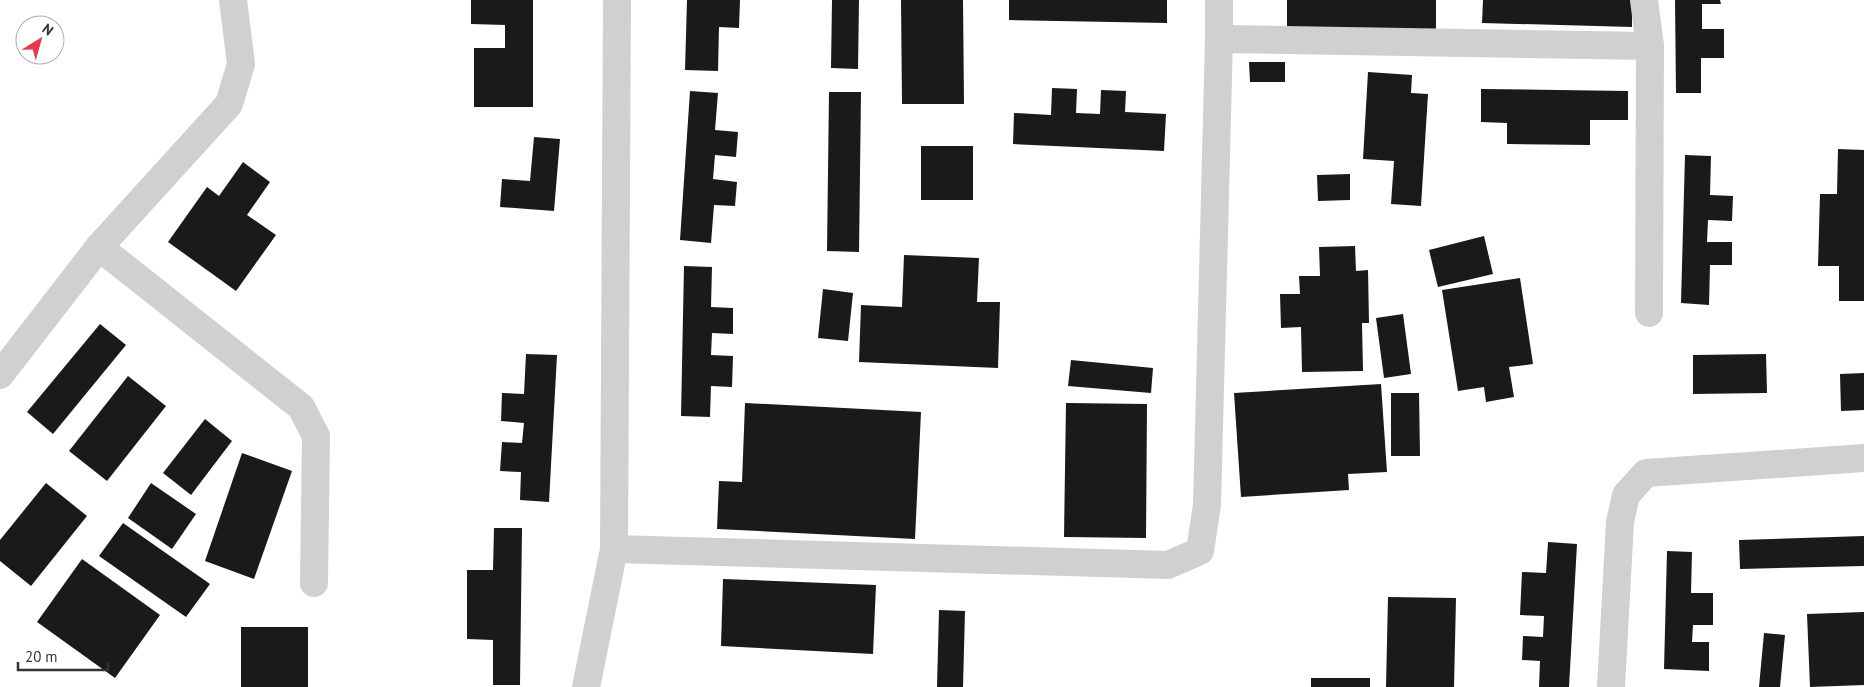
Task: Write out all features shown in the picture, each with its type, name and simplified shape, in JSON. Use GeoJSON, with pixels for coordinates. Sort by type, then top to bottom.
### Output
{"type":"FeatureCollection","features":[{"type":"Feature","properties":{"kind":"street"},"geometry":{"type":"LineString","coordinates":[[0,375],[99,248],[229,104],[241,64],[233,0]]}},
{"type":"Feature","properties":{"kind":"street"},"geometry":{"type":"LineString","coordinates":[[586,687],[614,549],[617,0]]}},
{"type":"Feature","properties":{"kind":"street"},"geometry":{"type":"LineString","coordinates":[[614,549],[1168,565],[1200,551],[1207,505],[1219,0]]}},
{"type":"Feature","properties":{"kind":"street"},"geometry":{"type":"LineString","coordinates":[[1644,0],[1650,46],[1649,313]]}},
{"type":"Feature","properties":{"kind":"street"},"geometry":{"type":"LineString","coordinates":[[1219,39],[1650,46]]}},
{"type":"Feature","properties":{"kind":"street"},"geometry":{"type":"LineString","coordinates":[[99,248],[301,407],[316,436],[314,583]]}},
{"type":"Feature","properties":{"kind":"street"},"geometry":{"type":"LineString","coordinates":[[1611,687],[1620,522],[1626,495],[1646,472],[1864,458]]}},
{"type":"Feature","properties":{"kind":"building"},"geometry":{"type":"Polygon","coordinates":[[[471,0],[533,0],[533,107],[474,107],[474,48],[505,48],[505,25],[471,24],[471,0]]]}},
{"type":"Feature","properties":{"kind":"building"},"geometry":{"type":"Polygon","coordinates":[[[687,0],[740,0],[739,28],[719,27],[718,71],[685,70],[687,0]]]}},
{"type":"Feature","properties":{"kind":"building"},"geometry":{"type":"Polygon","coordinates":[[[832,0],[859,0],[858,69],[831,68],[832,0]]]}},
{"type":"Feature","properties":{"kind":"building"},"geometry":{"type":"Polygon","coordinates":[[[901,0],[963,0],[964,104],[902,104],[901,0]]]}},
{"type":"Feature","properties":{"kind":"building"},"geometry":{"type":"Polygon","coordinates":[[[1009,0],[1167,0],[1167,23],[1009,20],[1009,0]]]}},
{"type":"Feature","properties":{"kind":"building"},"geometry":{"type":"Polygon","coordinates":[[[1287,0],[1436,0],[1436,29],[1287,29],[1287,0]]]}},
{"type":"Feature","properties":{"kind":"building"},"geometry":{"type":"Polygon","coordinates":[[[1483,0],[1632,0],[1632,27],[1482,23],[1483,0]]]}},
{"type":"Feature","properties":{"kind":"building"},"geometry":{"type":"Polygon","coordinates":[[[1675,0],[1720,0],[1721,4],[1702,4],[1702,29],[1724,29],[1724,58],[1701,58],[1701,93],[1676,93],[1675,0]]]}},
{"type":"Feature","properties":{"kind":"building"},"geometry":{"type":"Polygon","coordinates":[[[1249,62],[1285,62],[1285,82],[1250,82],[1249,62]]]}},
{"type":"Feature","properties":{"kind":"building"},"geometry":{"type":"Polygon","coordinates":[[[1368,72],[1412,75],[1411,93],[1428,94],[1421,206],[1391,204],[1394,161],[1363,159],[1368,72]]]}},
{"type":"Feature","properties":{"kind":"building"},"geometry":{"type":"Polygon","coordinates":[[[1052,88],[1077,89],[1076,113],[1100,114],[1101,90],[1126,91],[1125,112],[1166,114],[1164,151],[1013,144],[1014,113],[1051,115],[1052,88]]]}},
{"type":"Feature","properties":{"kind":"building"},"geometry":{"type":"Polygon","coordinates":[[[1481,89],[1628,91],[1628,120],[1590,120],[1590,145],[1507,144],[1507,123],[1481,122],[1481,89]]]}},
{"type":"Feature","properties":{"kind":"building"},"geometry":{"type":"Polygon","coordinates":[[[690,91],[718,93],[715,130],[738,132],[736,157],[715,155],[713,179],[737,182],[735,206],[714,205],[711,243],[680,240],[690,91]]]}},
{"type":"Feature","properties":{"kind":"building"},"geometry":{"type":"Polygon","coordinates":[[[829,92],[861,92],[859,252],[827,251],[829,92]]]}},
{"type":"Feature","properties":{"kind":"building"},"geometry":{"type":"Polygon","coordinates":[[[534,137],[560,139],[554,211],[500,207],[502,179],[530,181],[534,137]]]}},
{"type":"Feature","properties":{"kind":"building"},"geometry":{"type":"Polygon","coordinates":[[[921,146],[973,146],[973,200],[921,200],[921,146]]]}},
{"type":"Feature","properties":{"kind":"building"},"geometry":{"type":"Polygon","coordinates":[[[1838,149],[1864,150],[1864,301],[1839,301],[1839,266],[1818,266],[1820,194],[1837,194],[1838,149]]]}},
{"type":"Feature","properties":{"kind":"building"},"geometry":{"type":"Polygon","coordinates":[[[1685,155],[1711,156],[1710,195],[1733,196],[1732,221],[1708,220],[1707,242],[1732,242],[1732,265],[1710,265],[1709,305],[1681,303],[1685,155]]]}},
{"type":"Feature","properties":{"kind":"building"},"geometry":{"type":"Polygon","coordinates":[[[243,162],[270,182],[247,215],[276,235],[236,291],[168,242],[207,187],[219,196],[243,162]]]}},
{"type":"Feature","properties":{"kind":"building"},"geometry":{"type":"Polygon","coordinates":[[[1350,174],[1350,200],[1318,201],[1317,175],[1350,174]]]}},
{"type":"Feature","properties":{"kind":"building"},"geometry":{"type":"Polygon","coordinates":[[[1484,236],[1493,274],[1438,287],[1429,250],[1484,236]]]}},
{"type":"Feature","properties":{"kind":"building"},"geometry":{"type":"Polygon","coordinates":[[[1355,246],[1356,271],[1368,270],[1369,323],[1362,323],[1363,371],[1302,372],[1301,327],[1281,328],[1280,294],[1300,294],[1299,276],[1320,276],[1319,247],[1355,246]]]}},
{"type":"Feature","properties":{"kind":"building"},"geometry":{"type":"Polygon","coordinates":[[[904,255],[979,258],[977,302],[1000,302],[998,368],[859,362],[861,305],[902,307],[904,255]]]}},
{"type":"Feature","properties":{"kind":"building"},"geometry":{"type":"Polygon","coordinates":[[[684,266],[712,267],[711,307],[733,308],[733,334],[712,333],[711,355],[733,356],[732,387],[711,386],[710,417],[681,416],[684,266]]]}},
{"type":"Feature","properties":{"kind":"building"},"geometry":{"type":"Polygon","coordinates":[[[1520,278],[1533,364],[1509,367],[1514,397],[1486,402],[1484,387],[1458,391],[1442,290],[1520,278]]]}},
{"type":"Feature","properties":{"kind":"building"},"geometry":{"type":"Polygon","coordinates":[[[823,289],[853,293],[848,341],[818,338],[823,289]]]}},
{"type":"Feature","properties":{"kind":"building"},"geometry":{"type":"Polygon","coordinates":[[[1403,314],[1411,374],[1384,378],[1376,318],[1403,314]]]}},
{"type":"Feature","properties":{"kind":"building"},"geometry":{"type":"Polygon","coordinates":[[[100,324],[126,345],[53,434],[27,412],[100,324]]]}},
{"type":"Feature","properties":{"kind":"building"},"geometry":{"type":"Polygon","coordinates":[[[526,354],[557,355],[549,502],[520,500],[521,472],[500,471],[502,442],[522,443],[524,423],[501,421],[502,393],[524,394],[526,354]]]}},
{"type":"Feature","properties":{"kind":"building"},"geometry":{"type":"Polygon","coordinates":[[[1766,354],[1767,393],[1693,394],[1693,355],[1766,354]]]}},
{"type":"Feature","properties":{"kind":"building"},"geometry":{"type":"Polygon","coordinates":[[[1071,360],[1153,368],[1151,393],[1068,386],[1071,360]]]}},
{"type":"Feature","properties":{"kind":"building"},"geometry":{"type":"Polygon","coordinates":[[[1864,373],[1864,410],[1841,411],[1840,374],[1864,373]]]}},
{"type":"Feature","properties":{"kind":"building"},"geometry":{"type":"Polygon","coordinates":[[[128,376],[166,406],[107,481],[69,451],[128,376]]]}},
{"type":"Feature","properties":{"kind":"building"},"geometry":{"type":"Polygon","coordinates":[[[1381,384],[1387,472],[1348,474],[1349,490],[1241,497],[1234,393],[1381,384]]]}},
{"type":"Feature","properties":{"kind":"building"},"geometry":{"type":"Polygon","coordinates":[[[1391,393],[1419,393],[1420,456],[1391,456],[1391,393]]]}},
{"type":"Feature","properties":{"kind":"building"},"geometry":{"type":"Polygon","coordinates":[[[745,403],[921,412],[915,539],[717,529],[719,481],[742,482],[745,403]]]}},
{"type":"Feature","properties":{"kind":"building"},"geometry":{"type":"Polygon","coordinates":[[[1066,403],[1147,404],[1146,538],[1064,537],[1066,403]]]}},
{"type":"Feature","properties":{"kind":"building"},"geometry":{"type":"Polygon","coordinates":[[[205,419],[232,441],[191,495],[163,473],[205,419]]]}},
{"type":"Feature","properties":{"kind":"building"},"geometry":{"type":"Polygon","coordinates":[[[242,453],[292,471],[254,579],[205,561],[242,453]]]}},
{"type":"Feature","properties":{"kind":"building"},"geometry":{"type":"Polygon","coordinates":[[[46,483],[87,516],[31,586],[0,561],[0,540],[46,483]]]}},
{"type":"Feature","properties":{"kind":"building"},"geometry":{"type":"Polygon","coordinates":[[[151,483],[196,514],[172,549],[128,518],[151,483]]]}},
{"type":"Feature","properties":{"kind":"building"},"geometry":{"type":"Polygon","coordinates":[[[123,523],[210,584],[186,617],[99,556],[123,523]]]}},
{"type":"Feature","properties":{"kind":"building"},"geometry":{"type":"Polygon","coordinates":[[[494,528],[522,528],[520,685],[493,685],[493,640],[467,639],[467,570],[493,570],[494,528]]]}},
{"type":"Feature","properties":{"kind":"building"},"geometry":{"type":"Polygon","coordinates":[[[1864,536],[1864,566],[1740,569],[1739,540],[1864,536]]]}},
{"type":"Feature","properties":{"kind":"building"},"geometry":{"type":"Polygon","coordinates":[[[1548,542],[1577,544],[1569,687],[1539,687],[1540,661],[1522,660],[1523,636],[1543,637],[1544,616],[1520,615],[1522,572],[1546,573],[1548,542]]]}},
{"type":"Feature","properties":{"kind":"building"},"geometry":{"type":"Polygon","coordinates":[[[1667,551],[1692,552],[1691,593],[1713,593],[1713,625],[1693,625],[1692,642],[1709,642],[1709,671],[1664,669],[1667,551]]]}},
{"type":"Feature","properties":{"kind":"building"},"geometry":{"type":"Polygon","coordinates":[[[82,559],[160,615],[115,678],[37,622],[82,559]]]}},
{"type":"Feature","properties":{"kind":"building"},"geometry":{"type":"Polygon","coordinates":[[[723,579],[876,585],[873,654],[721,646],[723,579]]]}},
{"type":"Feature","properties":{"kind":"building"},"geometry":{"type":"Polygon","coordinates":[[[1388,597],[1456,598],[1454,687],[1386,687],[1388,597]]]}},
{"type":"Feature","properties":{"kind":"building"},"geometry":{"type":"Polygon","coordinates":[[[939,610],[965,611],[963,687],[937,687],[939,610]]]}},
{"type":"Feature","properties":{"kind":"building"},"geometry":{"type":"Polygon","coordinates":[[[1864,612],[1864,685],[1810,687],[1807,614],[1864,612]]]}},
{"type":"Feature","properties":{"kind":"building"},"geometry":{"type":"Polygon","coordinates":[[[241,627],[308,627],[308,687],[241,687],[241,627]]]}},
{"type":"Feature","properties":{"kind":"building"},"geometry":{"type":"Polygon","coordinates":[[[1764,633],[1785,635],[1780,687],[1759,687],[1764,633]]]}},
{"type":"Feature","properties":{"kind":"building"},"geometry":{"type":"Polygon","coordinates":[[[1311,678],[1370,678],[1370,687],[1311,687],[1311,678]]]}}]}
